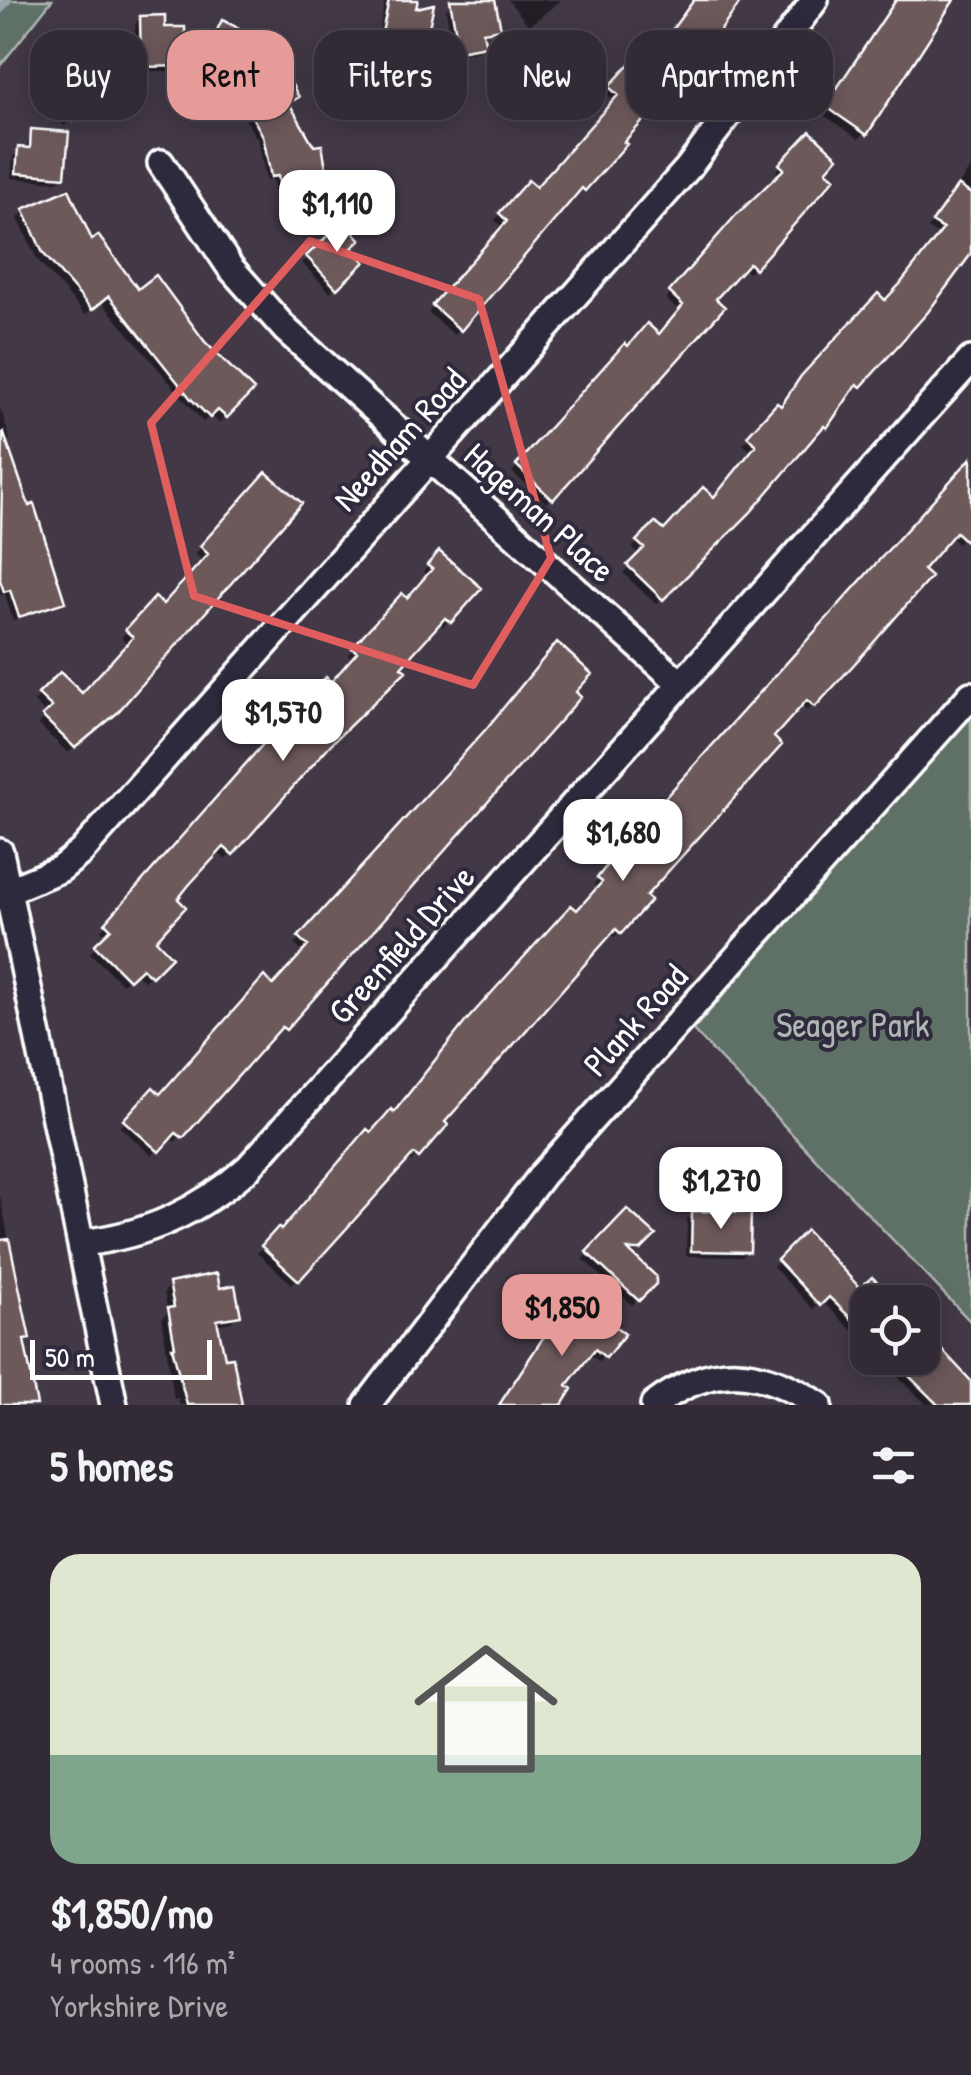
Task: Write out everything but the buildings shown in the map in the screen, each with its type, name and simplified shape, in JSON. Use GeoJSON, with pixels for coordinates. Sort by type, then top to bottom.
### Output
{"type":"FeatureCollection","features":[{"type":"Feature","properties":{"kind":"street","name":"Needham Road"},"geometry":{"type":"LineString","coordinates":[[4,893],[60,870],[81,852],[709,144],[815,0]]}},
{"type":"Feature","properties":{"kind":"street","name":"Hageman Place"},"geometry":{"type":"LineString","coordinates":[[161,163],[220,253],[286,330],[682,684]]}},
{"type":"Feature","properties":{"kind":"street","name":"Greenfield Drive"},"geometry":{"type":"LineString","coordinates":[[82,1244],[138,1234],[184,1216],[248,1168],[971,360]]}},
{"type":"Feature","properties":{"kind":"street","name":"Plank Road"},"geometry":{"type":"LineString","coordinates":[[366,1405],[543,1174],[971,695]]}},
{"type":"Feature","properties":{"kind":"street"},"geometry":{"type":"LineString","coordinates":[[0,852],[4,893],[114,1405]]}},
{"type":"Feature","properties":{"kind":"street"},"geometry":{"type":"LineString","coordinates":[[654,1405],[685,1384],[721,1374],[760,1375],[819,1405]]}},
{"type":"Feature","properties":{"kind":"highlighted area"},"geometry":{"type":"Polygon","coordinates":[[[310,241],[479,299],[551,558],[473,685],[194,596],[151,423],[310,241]]]}},
{"type":"Feature","properties":{"kind":"green space"},"geometry":{"type":"Polygon","coordinates":[[[0,0],[52,0],[0,66],[0,0]]]}},
{"type":"Feature","properties":{"kind":"green space","name":"Seager Park"},"geometry":{"type":"Polygon","coordinates":[[[971,713],[971,1322],[940,1285],[936,1285],[693,1030],[971,713]]]}},
{"type":"Feature","properties":{"kind":"waterway"},"geometry":{"type":"LineString","coordinates":[[0,10],[8,0]]}}]}
